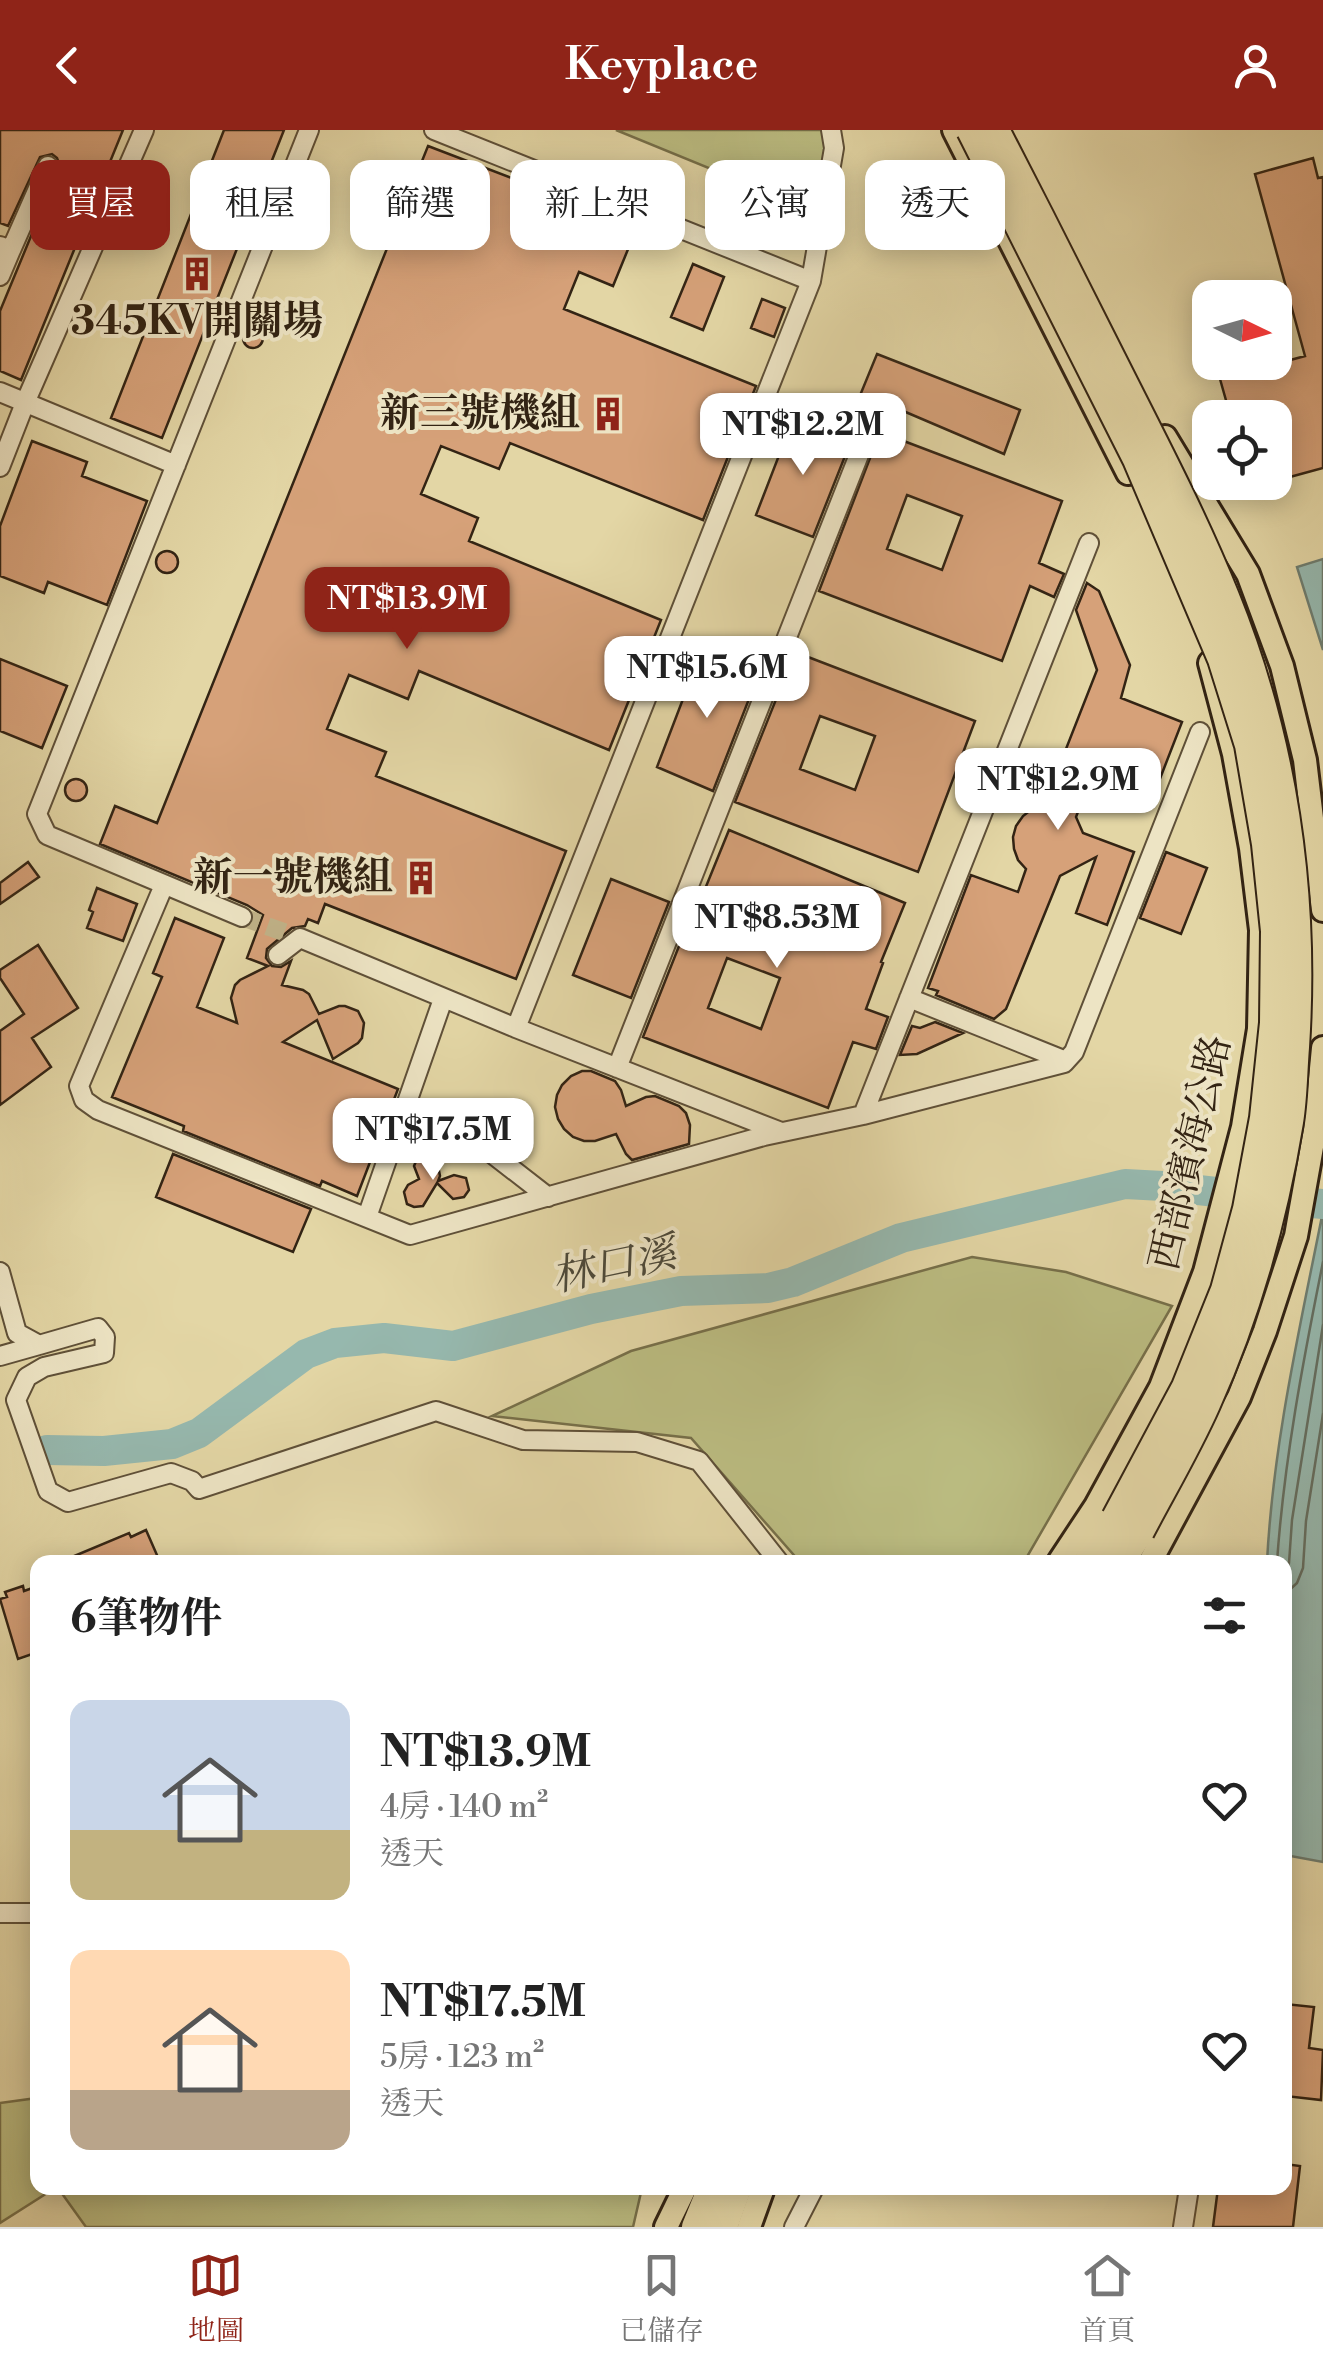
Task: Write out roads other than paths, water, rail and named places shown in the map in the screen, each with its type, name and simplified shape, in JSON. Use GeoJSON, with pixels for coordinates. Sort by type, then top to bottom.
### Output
{"type":"FeatureCollection","features":[{"type":"Feature","properties":{"kind":"highway"},"geometry":{"type":"LineString","coordinates":[[971,130],[1137,459],[1222,659],[1248,745],[1266,844],[1274,931],[1274,1023],[1264,1118],[1246,1209],[1225,1290],[1128,1524],[1121,1555]]}},
{"type":"Feature","properties":{"kind":"highway"},"geometry":{"type":"LineString","coordinates":[[996,130],[1151,438],[1225,597],[1272,743],[1287,817],[1298,917],[1290,1118],[1271,1213],[1248,1295],[1206,1404],[1128,1524],[1095,1555]]}},
{"type":"Feature","properties":{"kind":"highway"},"geometry":{"type":"LineString","coordinates":[[696,2227],[709,2195]]}},
{"type":"Feature","properties":{"kind":"highway"},"geometry":{"type":"LineString","coordinates":[[722,2227],[734,2195]]}},
{"type":"Feature","properties":{"kind":"main road","name":"西部濱海公路"},"geometry":{"type":"LineString","coordinates":[[954,130],[1126,468],[1210,661],[1234,754],[1261,930],[1258,1030],[1243,1127],[1205,1272],[1161,1387],[1096,1506],[1064,1555]]}},
{"type":"Feature","properties":{"kind":"main road"},"geometry":{"type":"LineString","coordinates":[[1007,130],[1169,446],[1248,574],[1282,666],[1306,760],[1323,910]]}},
{"type":"Feature","properties":{"kind":"main road"},"geometry":{"type":"LineString","coordinates":[[1154,1555],[1239,1398],[1271,1312],[1296,1236],[1315,1130],[1323,1048]]}},
{"type":"Feature","properties":{"kind":"main road"},"geometry":{"type":"LineString","coordinates":[[666,2227],[680,2195]]}},
{"type":"Feature","properties":{"kind":"main road"},"geometry":{"type":"LineString","coordinates":[[749,2227],[760,2195]]}},
{"type":"Feature","properties":{"kind":"street"},"geometry":{"type":"LineString","coordinates":[[0,467],[144,130]]}},
{"type":"Feature","properties":{"kind":"street"},"geometry":{"type":"LineString","coordinates":[[242,916],[47,835],[37,814],[309,130]]}},
{"type":"Feature","properties":{"kind":"street"},"geometry":{"type":"LineString","coordinates":[[434,130],[812,281]]}},
{"type":"Feature","properties":{"kind":"street"},"geometry":{"type":"LineString","coordinates":[[516,1028],[812,281],[834,148],[831,130]]}},
{"type":"Feature","properties":{"kind":"street"},"geometry":{"type":"LineString","coordinates":[[0,276],[6,248],[30,201]]}},
{"type":"Feature","properties":{"kind":"street"},"geometry":{"type":"LineString","coordinates":[[0,392],[176,466]]}},
{"type":"Feature","properties":{"kind":"street"},"geometry":{"type":"LineString","coordinates":[[617,1068],[868,432]]}},
{"type":"Feature","properties":{"kind":"street"},"geometry":{"type":"LineString","coordinates":[[1158,541],[1210,512]]}},
{"type":"Feature","properties":{"kind":"street"},"geometry":{"type":"LineString","coordinates":[[863,1115],[1089,543]]}},
{"type":"Feature","properties":{"kind":"street"},"geometry":{"type":"LineString","coordinates":[[164,885],[79,1086],[84,1100],[98,1110],[410,1235],[782,1132],[863,1115],[1066,1061],[1074,1052],[1200,732]]}},
{"type":"Feature","properties":{"kind":"street"},"geometry":{"type":"LineString","coordinates":[[278,956],[300,938],[782,1132]]}},
{"type":"Feature","properties":{"kind":"street"},"geometry":{"type":"LineString","coordinates":[[909,998],[1066,1061]]}},
{"type":"Feature","properties":{"kind":"street"},"geometry":{"type":"LineString","coordinates":[[367,1217],[444,999]]}},
{"type":"Feature","properties":{"kind":"street"},"geometry":{"type":"LineString","coordinates":[[405,1108],[463,1131],[548,1196]]}},
{"type":"Feature","properties":{"kind":"street"},"geometry":{"type":"LineString","coordinates":[[0,1272],[17,1334],[39,1345]]}},
{"type":"Feature","properties":{"kind":"street"},"geometry":{"type":"LineString","coordinates":[[0,1356],[98,1328],[106,1338],[104,1353],[44,1366],[27,1376],[16,1400],[48,1491],[68,1502],[171,1473],[192,1481],[199,1489],[436,1411],[523,1440],[637,1442],[699,1460],[774,1555]]}},
{"type":"Feature","properties":{"kind":"street"},"geometry":{"type":"LineString","coordinates":[[0,1913],[30,1913]]}},
{"type":"Feature","properties":{"kind":"street"},"geometry":{"type":"LineString","coordinates":[[794,2227],[810,2195]]}},
{"type":"Feature","properties":{"kind":"street"},"geometry":{"type":"LineString","coordinates":[[1184,2227],[1188,2195]]}},
{"type":"Feature","properties":{"kind":"water"},"geometry":{"type":"Polygon","coordinates":[[[1323,559],[1323,650],[1297,567],[1323,559]]]}},
{"type":"Feature","properties":{"kind":"water"},"geometry":{"type":"Polygon","coordinates":[[[1323,1211],[1323,1862],[1292,1856],[1292,1555],[1267,1555],[1281,1430],[1323,1211]]]}},
{"type":"Feature","properties":{"kind":"waterway","name":"林口溪"},"geometry":{"type":"LineString","coordinates":[[47,1450],[104,1451],[172,1444],[199,1433],[306,1354],[335,1343],[384,1338],[453,1346],[591,1309],[681,1291],[768,1288],[793,1282],[901,1238],[1125,1184],[1216,1192]]}},
{"type":"Feature","properties":{"kind":"waterway","name":"林口溪"},"geometry":{"type":"LineString","coordinates":[[1312,1203],[1323,1204]]}},
{"type":"Feature","properties":{"kind":"tunnel"},"geometry":{"type":"LineString","coordinates":[[242,917],[300,938]]}},
{"type":"Feature","properties":{"kind":"place","name":"345KV開關場"},"geometry":{"type":"Point","coordinates":[197,274]}},
{"type":"Feature","properties":{"kind":"place","name":"新三號機組"},"geometry":{"type":"Point","coordinates":[608,414]}},
{"type":"Feature","properties":{"kind":"place","name":"新一號機組"},"geometry":{"type":"Point","coordinates":[421,878]}}]}
